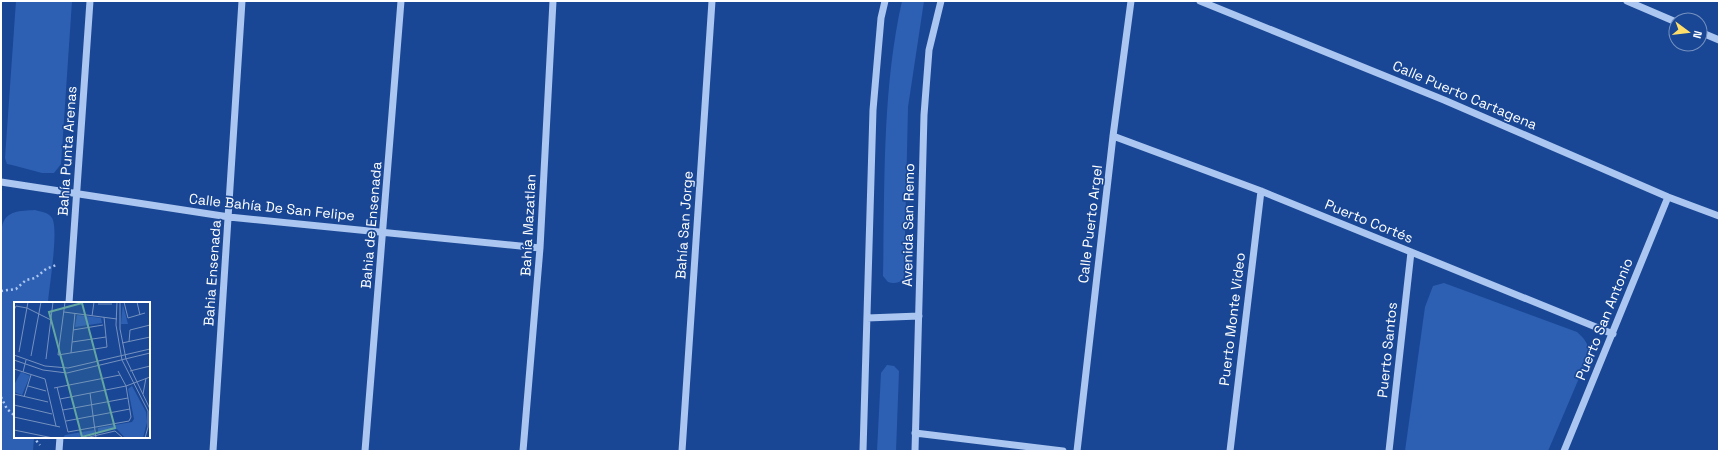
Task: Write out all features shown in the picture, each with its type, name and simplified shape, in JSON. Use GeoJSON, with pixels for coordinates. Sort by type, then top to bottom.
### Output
{"type":"FeatureCollection","features":[{"type":"Feature","properties":{"kind":"street","name":"Bahía Punta Arenas"},"geometry":{"type":"LineString","coordinates":[[69,302],[90,1]]}},
{"type":"Feature","properties":{"kind":"street","name":"Bahia Ensenada"},"geometry":{"type":"LineString","coordinates":[[213,451],[242,1]]}},
{"type":"Feature","properties":{"kind":"street","name":"Bahia de Ensenada"},"geometry":{"type":"LineString","coordinates":[[365,451],[384,232],[401,1]]}},
{"type":"Feature","properties":{"kind":"street","name":"Bahía Mazatlan"},"geometry":{"type":"LineString","coordinates":[[523,451],[540,248],[553,1]]}},
{"type":"Feature","properties":{"kind":"street","name":"Bahía San Jorge"},"geometry":{"type":"LineString","coordinates":[[682,451],[712,1]]}},
{"type":"Feature","properties":{"kind":"street"},"geometry":{"type":"LineString","coordinates":[[863,451],[873,110],[881,18],[885,1]]}},
{"type":"Feature","properties":{"kind":"street","name":"Avenida San Remo"},"geometry":{"type":"LineString","coordinates":[[915,451],[924,115],[929,50],[941,1]]}},
{"type":"Feature","properties":{"kind":"street","name":"Calle Puerto Argel"},"geometry":{"type":"LineString","coordinates":[[1077,451],[1113,136],[1131,1]]}},
{"type":"Feature","properties":{"kind":"street","name":"Calle Puerto Cartagena"},"geometry":{"type":"LineString","coordinates":[[1200,1],[1444,100],[1668,196],[1719,216]]}},
{"type":"Feature","properties":{"kind":"street"},"geometry":{"type":"LineString","coordinates":[[1628,1],[1668,18]]}},
{"type":"Feature","properties":{"kind":"street"},"geometry":{"type":"LineString","coordinates":[[1708,35],[1719,40]]}},
{"type":"Feature","properties":{"kind":"street","name":"Puerto Cortés"},"geometry":{"type":"LineString","coordinates":[[1113,136],[1261,191],[1613,334]]}},
{"type":"Feature","properties":{"kind":"street","name":"Calle Bahía De San Felipe"},"geometry":{"type":"LineString","coordinates":[[1,182],[229,217],[540,248]]}},
{"type":"Feature","properties":{"kind":"street","name":"Puerto Monte Video"},"geometry":{"type":"LineString","coordinates":[[1230,451],[1261,191]]}},
{"type":"Feature","properties":{"kind":"street","name":"Puerto San Antonio"},"geometry":{"type":"LineString","coordinates":[[1564,451],[1668,196]]}},
{"type":"Feature","properties":{"kind":"street","name":"Puerto Santos"},"geometry":{"type":"LineString","coordinates":[[1389,451],[1410,252]]}},
{"type":"Feature","properties":{"kind":"street"},"geometry":{"type":"LineString","coordinates":[[867,318],[919,316]]}},
{"type":"Feature","properties":{"kind":"street"},"geometry":{"type":"LineString","coordinates":[[916,433],[1063,451]]}},
{"type":"Feature","properties":{"kind":"street"},"geometry":{"type":"LineString","coordinates":[[59,451],[60,438]]}},
{"type":"Feature","properties":{"kind":"path"},"geometry":{"type":"LineString","coordinates":[[1,291],[16,289],[26,280],[35,278],[46,269],[56,265]]}},
{"type":"Feature","properties":{"kind":"path"},"geometry":{"type":"LineString","coordinates":[[1,397],[7,409],[14,415]]}},
{"type":"Feature","properties":{"kind":"path"},"geometry":{"type":"LineString","coordinates":[[34,438],[40,445]]}},
{"type":"Feature","properties":{"kind":"shaded area"},"geometry":{"type":"Polygon","coordinates":[[[16,1],[72,1],[61,164],[54,173],[42,173],[7,164],[5,158],[16,1]]]}},
{"type":"Feature","properties":{"kind":"shaded area"},"geometry":{"type":"Polygon","coordinates":[[[902,1],[924,1],[908,107],[904,279],[892,283],[888,282],[883,276],[886,138],[891,69],[902,1]]]}},
{"type":"Feature","properties":{"kind":"shaded area"},"geometry":{"type":"Polygon","coordinates":[[[35,210],[46,213],[52,218],[54,224],[54,246],[48,302],[14,302],[14,438],[34,438],[33,451],[1,451],[2,227],[6,217],[19,211],[35,210]]]}},
{"type":"Feature","properties":{"kind":"shaded area"},"geometry":{"type":"Polygon","coordinates":[[[1444,283],[1577,332],[1585,341],[1588,346],[1588,357],[1548,451],[1405,451],[1425,307],[1433,286],[1444,283]]]}},
{"type":"Feature","properties":{"kind":"shaded area"},"geometry":{"type":"Polygon","coordinates":[[[887,365],[894,366],[899,371],[896,451],[877,451],[881,373],[887,365]]]}}]}
